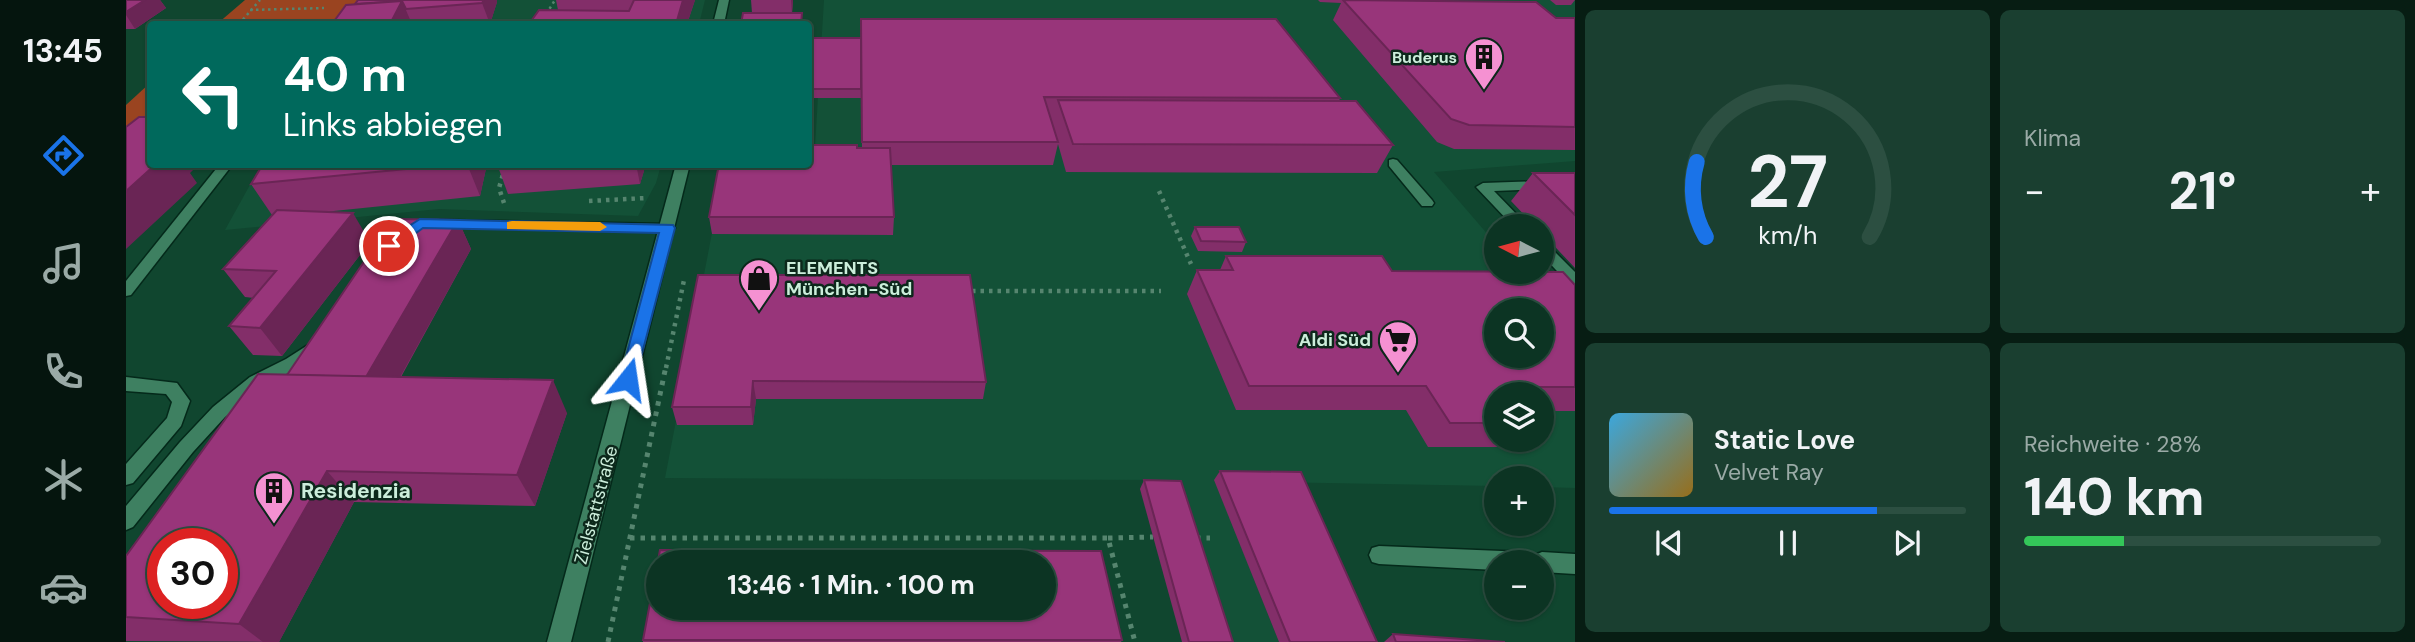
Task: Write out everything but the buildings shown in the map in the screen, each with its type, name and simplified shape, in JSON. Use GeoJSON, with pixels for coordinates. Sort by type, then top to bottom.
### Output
{"type":"FeatureCollection","features":[{"type":"Feature","properties":{"kind":"street"},"geometry":{"type":"LineString","coordinates":[[719,21],[724,0]]}},
{"type":"Feature","properties":{"kind":"street","name":"Zielstattstraße"},"geometry":{"type":"LineString","coordinates":[[559,642],[682,168]]}},
{"type":"Feature","properties":{"kind":"lane"},"geometry":{"type":"LineString","coordinates":[[1394,163],[1426,203]]}},
{"type":"Feature","properties":{"kind":"lane"},"geometry":{"type":"LineString","coordinates":[[126,291],[224,168]]}},
{"type":"Feature","properties":{"kind":"lane"},"geometry":{"type":"LineString","coordinates":[[1509,214],[1483,187],[1575,184]]}},
{"type":"Feature","properties":{"kind":"lane"},"geometry":{"type":"LineString","coordinates":[[420,224],[668,228]]}},
{"type":"Feature","properties":{"kind":"lane"},"geometry":{"type":"LineString","coordinates":[[1554,259],[1575,281]]}},
{"type":"Feature","properties":{"kind":"lane"},"geometry":{"type":"LineString","coordinates":[[126,522],[193,438],[256,382],[302,360],[318,339]]}},
{"type":"Feature","properties":{"kind":"lane"},"geometry":{"type":"LineString","coordinates":[[126,384],[171,388],[181,401],[176,421],[126,478]]}},
{"type":"Feature","properties":{"kind":"lane"},"geometry":{"type":"LineString","coordinates":[[1379,555],[1484,560]]}},
{"type":"Feature","properties":{"kind":"lane"},"geometry":{"type":"LineString","coordinates":[[1554,563],[1575,564]]}},
{"type":"Feature","properties":{"kind":"path"},"geometry":{"type":"LineString","coordinates":[[241,21],[260,0]]}},
{"type":"Feature","properties":{"kind":"path"},"geometry":{"type":"LineString","coordinates":[[542,21],[555,0]]}},
{"type":"Feature","properties":{"kind":"path"},"geometry":{"type":"LineString","coordinates":[[250,10],[324,8]]}},
{"type":"Feature","properties":{"kind":"path"},"geometry":{"type":"LineString","coordinates":[[504,168],[498,179],[498,192],[503,203],[516,205]]}},
{"type":"Feature","properties":{"kind":"path"},"geometry":{"type":"LineString","coordinates":[[1159,191],[1191,264]]}},
{"type":"Feature","properties":{"kind":"path"},"geometry":{"type":"LineString","coordinates":[[581,202],[676,197]]}},
{"type":"Feature","properties":{"kind":"path"},"geometry":{"type":"LineString","coordinates":[[608,642],[686,272]]}},
{"type":"Feature","properties":{"kind":"path"},"geometry":{"type":"LineString","coordinates":[[972,291],[1161,291]]}},
{"type":"Feature","properties":{"kind":"path"},"geometry":{"type":"LineString","coordinates":[[630,538],[1153,537]]}},
{"type":"Feature","properties":{"kind":"path"},"geometry":{"type":"LineString","coordinates":[[1108,538],[1135,642]]}},
{"type":"Feature","properties":{"kind":"path"},"geometry":{"type":"LineString","coordinates":[[1191,538],[1210,538]]}},
{"type":"Feature","properties":{"kind":"shaded area"},"geometry":{"type":"Polygon","coordinates":[[[245,0],[360,0],[347,21],[220,21],[245,0]]]}},
{"type":"Feature","properties":{"kind":"shaded area"},"geometry":{"type":"Polygon","coordinates":[[[360,0],[705,0],[700,21],[347,21],[360,0]]]}},
{"type":"Feature","properties":{"kind":"shaded area"},"geometry":{"type":"Polygon","coordinates":[[[824,0],[1575,0],[1575,161],[1434,172],[1484,230],[1484,284],[1531,284],[1544,298],[1484,298],[1484,368],[1554,368],[1554,310],[1575,334],[1575,488],[1554,487],[1554,466],[1484,466],[1484,486],[1215,481],[1279,642],[1224,642],[1173,480],[665,478],[724,168],[812,168],[824,0]]]}},
{"type":"Feature","properties":{"kind":"shaded area"},"geometry":{"type":"Polygon","coordinates":[[[147,86],[147,138],[126,138],[126,105],[147,86]]]}},
{"type":"Feature","properties":{"kind":"shaded area"},"geometry":{"type":"Polygon","coordinates":[[[259,168],[660,168],[656,183],[638,216],[439,209],[225,230],[259,168]]]}},
{"type":"Feature","properties":{"kind":"slow traffic"},"geometry":{"type":"LineString","coordinates":[[512,225],[600,227]]}},
{"type":"Feature","properties":{"kind":"place","name":"Buderus"},"geometry":{"type":"Point","coordinates":[1484,91]}},
{"type":"Feature","properties":{"kind":"place","name":"ELEMENTS München-Süd"},"geometry":{"type":"Point","coordinates":[759,312]}},
{"type":"Feature","properties":{"kind":"place","name":"Aldi Süd"},"geometry":{"type":"Point","coordinates":[1398,374]}},
{"type":"Feature","properties":{"kind":"place","name":"Residenzia"},"geometry":{"type":"Point","coordinates":[274,525]}},
{"type":"Feature","properties":{"kind":"route"},"geometry":{"type":"LineString","coordinates":[[389,246],[420,224],[668,228],[628,379]]}}]}
